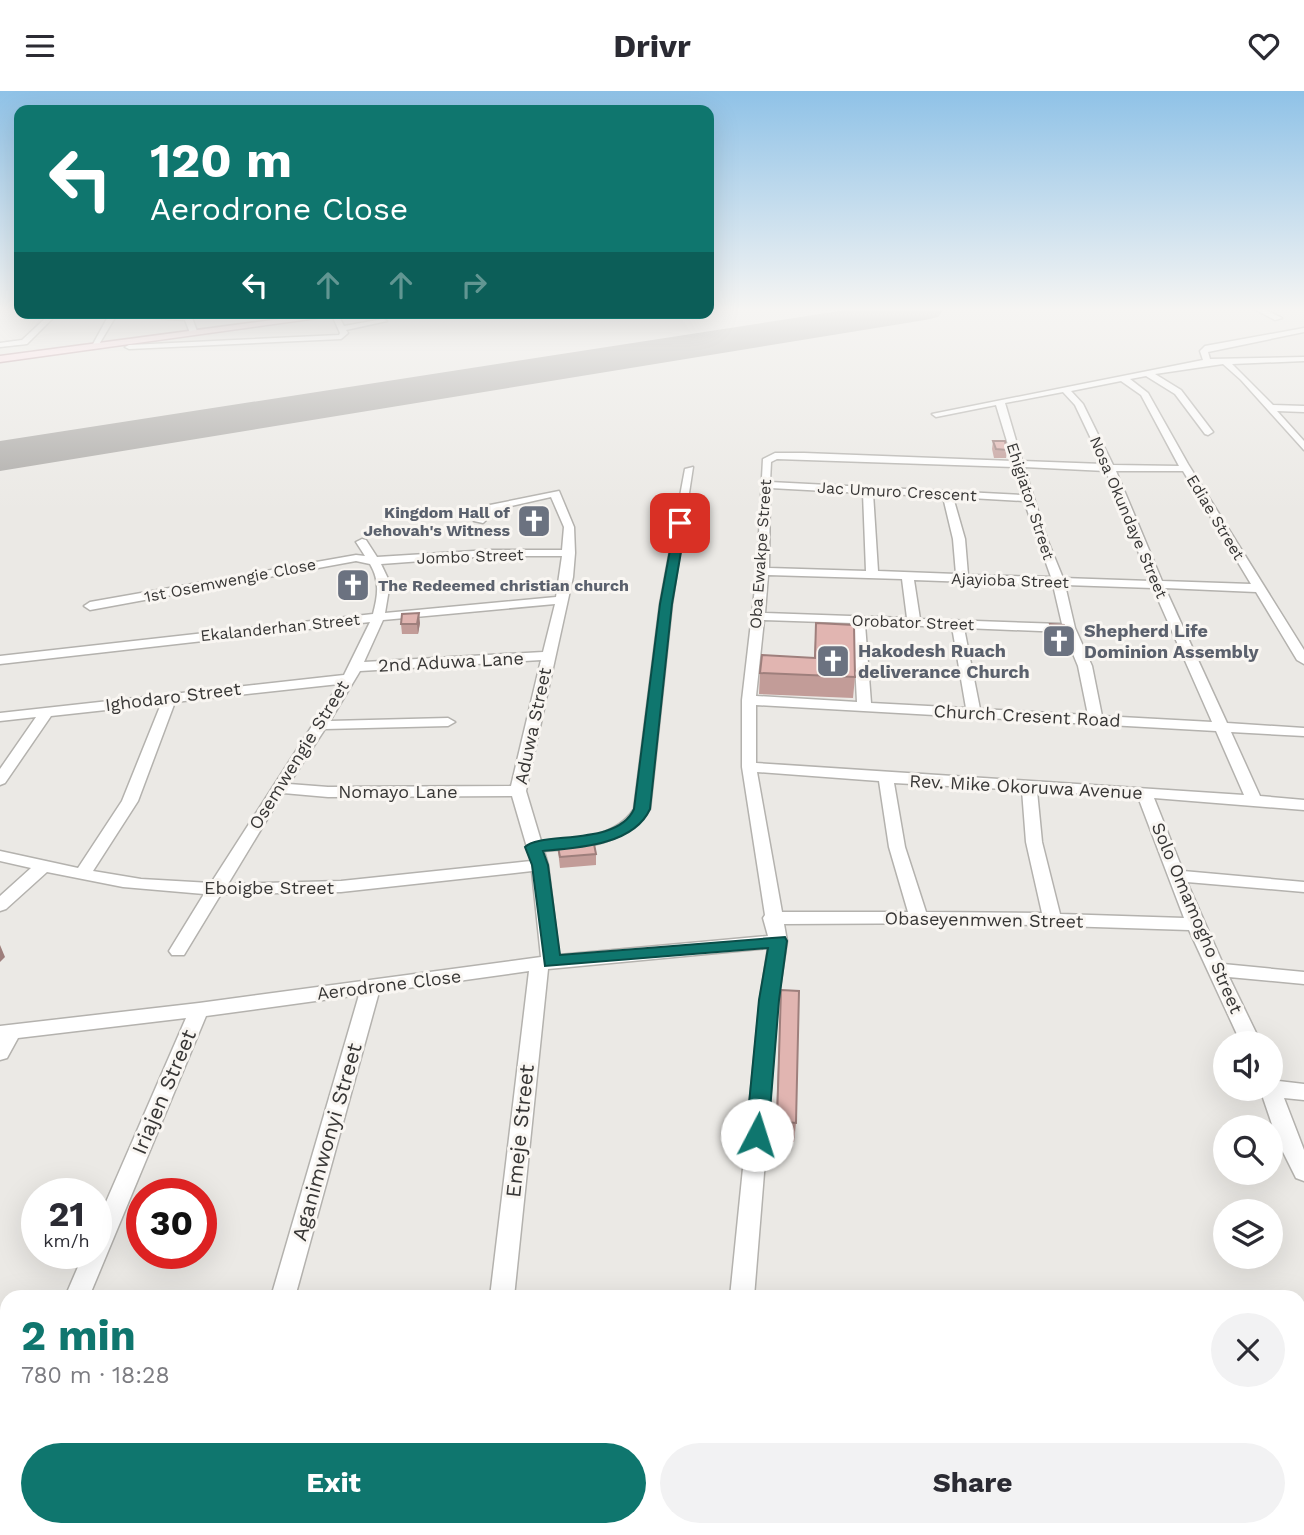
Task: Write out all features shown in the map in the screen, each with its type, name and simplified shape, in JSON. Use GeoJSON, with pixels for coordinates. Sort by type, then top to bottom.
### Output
{"type":"FeatureCollection","features":[{"type":"Feature","properties":{"kind":"street"},"geometry":{"type":"LineString","coordinates":[[936,414],[1134,376]]}},
{"type":"Feature","properties":{"kind":"street"},"geometry":{"type":"LineString","coordinates":[[1153,376],[1178,392],[1208,432]]}},
{"type":"Feature","properties":{"kind":"street"},"geometry":{"type":"LineString","coordinates":[[1239,376],[1272,408],[1304,447]]}},
{"type":"Feature","properties":{"kind":"street","name":"Ediae Street"},"geometry":{"type":"LineString","coordinates":[[1124,379],[1144,393],[1186,468],[1304,660]]}},
{"type":"Feature","properties":{"kind":"street","name":"Nosa Okundaye Street"},"geometry":{"type":"LineString","coordinates":[[1066,391],[1079,404],[1110,468],[1158,586],[1254,800]]}},
{"type":"Feature","properties":{"kind":"street","name":"Ehigiator Street"},"geometry":{"type":"LineString","coordinates":[[1000,403],[1041,539],[1058,581],[1069,628],[1085,666],[1096,719]]}},
{"type":"Feature","properties":{"kind":"street"},"geometry":{"type":"LineString","coordinates":[[1272,408],[1304,409]]}},
{"type":"Feature","properties":{"kind":"street","name":"Oba Ewakpe Street"},"geometry":{"type":"LineString","coordinates":[[778,941],[772,918],[749,768],[749,700],[763,571],[766,461],[775,456],[1019,463]]}},
{"type":"Feature","properties":{"kind":"street"},"geometry":{"type":"LineString","coordinates":[[1019,463],[1110,468],[1186,468]]}},
{"type":"Feature","properties":{"kind":"street"},"geometry":{"type":"LineString","coordinates":[[533,847],[573,844],[618,832],[638,820],[642,809],[666,604],[690,469]]}},
{"type":"Feature","properties":{"kind":"street","name":"Jac Umuro Crescent"},"geometry":{"type":"LineString","coordinates":[[765,485],[1029,498]]}},
{"type":"Feature","properties":{"kind":"street"},"geometry":{"type":"LineString","coordinates":[[868,491],[872,574]]}},
{"type":"Feature","properties":{"kind":"street"},"geometry":{"type":"LineString","coordinates":[[479,521],[494,507],[555,493]]}},
{"type":"Feature","properties":{"kind":"street","name":"Aduwa Street"},"geometry":{"type":"LineString","coordinates":[[545,964],[540,865],[518,791],[567,576],[569,527],[555,493]]}},
{"type":"Feature","properties":{"kind":"street"},"geometry":{"type":"LineString","coordinates":[[947,493],[959,539],[962,578]]}},
{"type":"Feature","properties":{"kind":"street","name":"Osemwengie Street"},"geometry":{"type":"LineString","coordinates":[[178,951],[279,788],[322,725],[378,617],[385,588],[383,573],[371,561],[362,542]]}},
{"type":"Feature","properties":{"kind":"street","name":"Jombo Street"},"geometry":{"type":"LineString","coordinates":[[371,561],[490,553],[569,553]]}},
{"type":"Feature","properties":{"kind":"street","name":"1st Osemwengie Close"},"geometry":{"type":"LineString","coordinates":[[90,606],[188,589],[278,569],[356,558],[371,561]]}},
{"type":"Feature","properties":{"kind":"street","name":"Ajayioba Street"},"geometry":{"type":"LineString","coordinates":[[763,571],[1258,588]]}},
{"type":"Feature","properties":{"kind":"street"},"geometry":{"type":"LineString","coordinates":[[907,575],[914,621]]}},
{"type":"Feature","properties":{"kind":"street","name":"Ekalanderhan Street"},"geometry":{"type":"LineString","coordinates":[[0,660],[378,617],[560,600]]}},
{"type":"Feature","properties":{"kind":"street","name":"Orobator Street"},"geometry":{"type":"LineString","coordinates":[[757,616],[1069,628]]}},
{"type":"Feature","properties":{"kind":"street"},"geometry":{"type":"LineString","coordinates":[[859,620],[864,708]]}},
{"type":"Feature","properties":{"kind":"street"},"geometry":{"type":"LineString","coordinates":[[957,623],[974,713]]}},
{"type":"Feature","properties":{"kind":"street","name":"2nd Aduwa Lane"},"geometry":{"type":"LineString","coordinates":[[350,673],[548,656]]}},
{"type":"Feature","properties":{"kind":"street","name":"Ighodaro Street"},"geometry":{"type":"LineString","coordinates":[[0,717],[350,673]]}},
{"type":"Feature","properties":{"kind":"street"},"geometry":{"type":"LineString","coordinates":[[83,874],[130,801],[170,697]]}},
{"type":"Feature","properties":{"kind":"street","name":"Church Cresent Road"},"geometry":{"type":"LineString","coordinates":[[749,700],[1304,732]]}},
{"type":"Feature","properties":{"kind":"street"},"geometry":{"type":"LineString","coordinates":[[0,780],[46,713]]}},
{"type":"Feature","properties":{"kind":"street"},"geometry":{"type":"LineString","coordinates":[[322,725],[448,722]]}},
{"type":"Feature","properties":{"kind":"street","name":"Rev. Mike Okoruwa Avenue"},"geometry":{"type":"LineString","coordinates":[[749,768],[886,780],[1144,793],[1304,805]]}},
{"type":"Feature","properties":{"kind":"street"},"geometry":{"type":"LineString","coordinates":[[886,780],[897,847],[919,918]]}},
{"type":"Feature","properties":{"kind":"street","name":"Nomayo Lane"},"geometry":{"type":"LineString","coordinates":[[279,788],[328,792],[518,791]]}},
{"type":"Feature","properties":{"kind":"street"},"geometry":{"type":"LineString","coordinates":[[1029,788],[1034,842],[1054,921]]}},
{"type":"Feature","properties":{"kind":"street","name":"Solo Omamogho Street"},"geometry":{"type":"LineString","coordinates":[[1144,793],[1195,924],[1246,1031]]}},
{"type":"Feature","properties":{"kind":"street","name":"Eboigbe Street"},"geometry":{"type":"LineString","coordinates":[[0,856],[140,884],[216,889],[353,888],[540,865]]}},
{"type":"Feature","properties":{"kind":"street"},"geometry":{"type":"LineString","coordinates":[[0,905],[44,865]]}},
{"type":"Feature","properties":{"kind":"street"},"geometry":{"type":"LineString","coordinates":[[1175,876],[1304,887]]}},
{"type":"Feature","properties":{"kind":"street","name":"Obaseyenmwen Street"},"geometry":{"type":"LineString","coordinates":[[772,918],[1195,924]]}},
{"type":"Feature","properties":{"kind":"street"},"geometry":{"type":"LineString","coordinates":[[743,1290],[769,1000],[778,941]]}},
{"type":"Feature","properties":{"kind":"street","name":"Aerodrone Close"},"geometry":{"type":"LineString","coordinates":[[6,1033],[545,964],[778,941]]}},
{"type":"Feature","properties":{"kind":"street","name":"Emeje Street"},"geometry":{"type":"LineString","coordinates":[[503,1290],[545,964]]}},
{"type":"Feature","properties":{"kind":"street"},"geometry":{"type":"LineString","coordinates":[[1219,970],[1304,978]]}},
{"type":"Feature","properties":{"kind":"street","name":"Aganimwonyi Street"},"geometry":{"type":"LineString","coordinates":[[286,1290],[371,987]]}},
{"type":"Feature","properties":{"kind":"street","name":"Iriajen Street"},"geometry":{"type":"LineString","coordinates":[[112,1214],[199,1010]]}},
{"type":"Feature","properties":{"kind":"street"},"geometry":{"type":"LineString","coordinates":[[0,1053],[6,1033]]}},
{"type":"Feature","properties":{"kind":"street"},"geometry":{"type":"LineString","coordinates":[[1283,1089],[1304,1092]]}},
{"type":"Feature","properties":{"kind":"street"},"geometry":{"type":"LineString","coordinates":[[1275,1101],[1289,1142],[1304,1172]]}},
{"type":"Feature","properties":{"kind":"street","name":"Iriajen Street"},"geometry":{"type":"LineString","coordinates":[[80,1290],[89,1269]]}},
{"type":"Feature","properties":{"kind":"building"},"geometry":{"type":"Polygon","coordinates":[[[993,441],[1005,441],[1007,450],[996,449],[993,441]]]}},
{"type":"Feature","properties":{"kind":"building"},"geometry":{"type":"Polygon","coordinates":[[[419,613],[417,624],[401,624],[402,614],[419,613]]]}},
{"type":"Feature","properties":{"kind":"building"},"geometry":{"type":"Polygon","coordinates":[[[816,623],[854,625],[855,677],[760,673],[762,655],[815,658],[816,623]]]}},
{"type":"Feature","properties":{"kind":"building"},"geometry":{"type":"Polygon","coordinates":[[[1050,624],[1064,625],[1071,640],[1055,639],[1050,624]]]}},
{"type":"Feature","properties":{"kind":"building"},"geometry":{"type":"Polygon","coordinates":[[[593,839],[596,854],[560,857],[557,842],[593,839]]]}},
{"type":"Feature","properties":{"kind":"building"},"geometry":{"type":"Polygon","coordinates":[[[781,990],[799,991],[796,1123],[777,1121],[781,990]]]}},
{"type":"Feature","properties":{"kind":"runway"},"geometry":{"type":"LineString","coordinates":[[0,456],[501,376]]}},
{"type":"Feature","properties":{"kind":"place","name":"Kingdom Hall of Jehovah's Witness"},"geometry":{"type":"Point","coordinates":[534,521]}},
{"type":"Feature","properties":{"kind":"place","name":"The Redeemed christian church"},"geometry":{"type":"Point","coordinates":[353,585]}},
{"type":"Feature","properties":{"kind":"place","name":"Shepherd Life Dominion Assembly"},"geometry":{"type":"Point","coordinates":[1059,641]}},
{"type":"Feature","properties":{"kind":"place","name":"Hakodesh Ruach deliverance Church"},"geometry":{"type":"Point","coordinates":[833,661]}},
{"type":"Feature","properties":{"kind":"route"},"geometry":{"type":"LineString","coordinates":[[680,523],[666,604],[657,695],[642,809],[638,820],[618,832],[573,844],[533,847],[540,865],[551,962],[778,941],[769,1000],[757,1135]]}}]}
